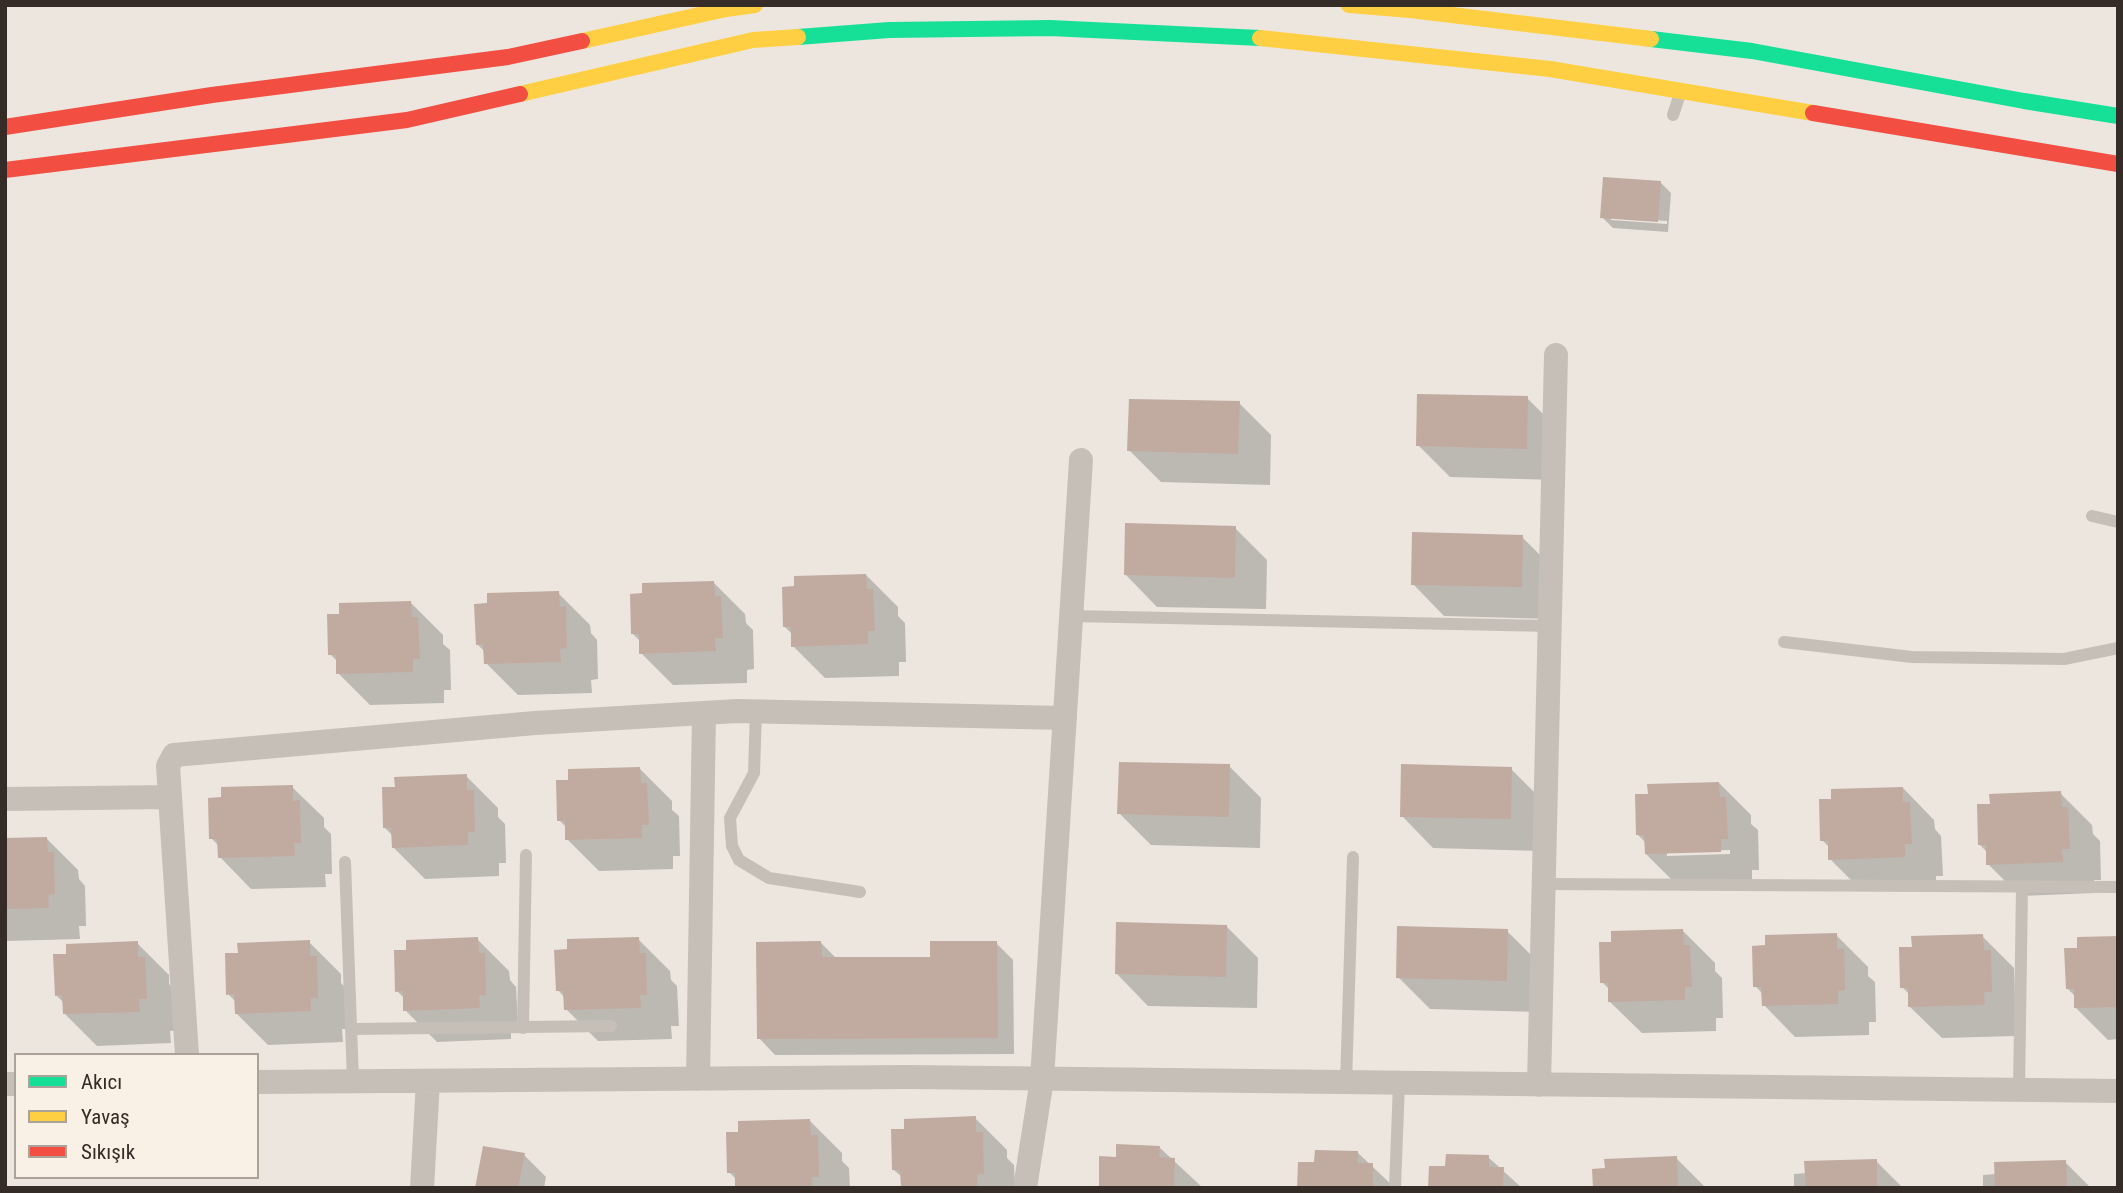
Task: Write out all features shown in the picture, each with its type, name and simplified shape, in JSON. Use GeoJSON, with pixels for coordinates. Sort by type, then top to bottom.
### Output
{"type":"FeatureCollection","features":[{"type":"Feature","properties":{"kind":"main road"},"geometry":{"type":"LineString","coordinates":[[5,127],[212,96],[508,57],[755,5]]}},
{"type":"Feature","properties":{"kind":"main road"},"geometry":{"type":"LineString","coordinates":[[1349,5],[1752,51],[2118,116]]}},
{"type":"Feature","properties":{"kind":"main road"},"geometry":{"type":"LineString","coordinates":[[5,170],[407,120],[753,40],[889,30],[1050,28],[1251,37],[1550,69],[2118,164]]}},
{"type":"Feature","properties":{"kind":"street"},"geometry":{"type":"LineString","coordinates":[[1539,1085],[1556,355]]}},
{"type":"Feature","properties":{"kind":"street"},"geometry":{"type":"LineString","coordinates":[[1024,1188],[1042,1079],[1082,460]]}},
{"type":"Feature","properties":{"kind":"street"},"geometry":{"type":"LineString","coordinates":[[187,1053],[168,766],[174,755],[535,723],[704,713],[1065,718]]}},
{"type":"Feature","properties":{"kind":"street"},"geometry":{"type":"LineString","coordinates":[[698,1079],[704,713]]}},
{"type":"Feature","properties":{"kind":"street"},"geometry":{"type":"LineString","coordinates":[[5,799],[170,797]]}},
{"type":"Feature","properties":{"kind":"street"},"geometry":{"type":"LineString","coordinates":[[259,1082],[895,1077],[2118,1091]]}},
{"type":"Feature","properties":{"kind":"street"},"geometry":{"type":"LineString","coordinates":[[422,1188],[428,1081]]}},
{"type":"Feature","properties":{"kind":"lane"},"geometry":{"type":"LineString","coordinates":[[1673,115],[1681,90]]}},
{"type":"Feature","properties":{"kind":"lane"},"geometry":{"type":"LineString","coordinates":[[2092,516],[2118,522]]}},
{"type":"Feature","properties":{"kind":"lane"},"geometry":{"type":"LineString","coordinates":[[1072,616],[1549,626]]}},
{"type":"Feature","properties":{"kind":"lane"},"geometry":{"type":"LineString","coordinates":[[1784,642],[1912,657],[2064,659],[2118,648]]}},
{"type":"Feature","properties":{"kind":"lane"},"geometry":{"type":"LineString","coordinates":[[756,712],[754,773],[730,818],[732,846],[739,860],[769,878],[860,892]]}},
{"type":"Feature","properties":{"kind":"lane"},"geometry":{"type":"LineString","coordinates":[[523,1028],[526,855]]}},
{"type":"Feature","properties":{"kind":"lane"},"geometry":{"type":"LineString","coordinates":[[1346,1083],[1353,857]]}},
{"type":"Feature","properties":{"kind":"lane"},"geometry":{"type":"LineString","coordinates":[[345,862],[353,1081]]}},
{"type":"Feature","properties":{"kind":"lane"},"geometry":{"type":"LineString","coordinates":[[1544,884],[2118,887]]}},
{"type":"Feature","properties":{"kind":"lane"},"geometry":{"type":"LineString","coordinates":[[2019,1090],[2022,887]]}},
{"type":"Feature","properties":{"kind":"lane"},"geometry":{"type":"LineString","coordinates":[[351,1029],[611,1026]]}},
{"type":"Feature","properties":{"kind":"lane"},"geometry":{"type":"LineString","coordinates":[[1395,1188],[1399,1083]]}},
{"type":"Feature","properties":{"kind":"building"},"geometry":{"type":"Polygon","coordinates":[[[1603,177],[1661,181],[1658,222],[1600,218],[1603,177]]]}},
{"type":"Feature","properties":{"kind":"building"},"geometry":{"type":"Polygon","coordinates":[[[1417,394],[1528,396],[1527,449],[1416,446],[1417,394]]]}},
{"type":"Feature","properties":{"kind":"building"},"geometry":{"type":"Polygon","coordinates":[[[1129,399],[1240,401],[1238,454],[1127,451],[1129,399]]]}},
{"type":"Feature","properties":{"kind":"building"},"geometry":{"type":"Polygon","coordinates":[[[1125,523],[1236,526],[1235,578],[1124,575],[1125,523]]]}},
{"type":"Feature","properties":{"kind":"building"},"geometry":{"type":"Polygon","coordinates":[[[1412,532],[1523,535],[1522,587],[1411,585],[1412,532]]]}},
{"type":"Feature","properties":{"kind":"building"},"geometry":{"type":"Polygon","coordinates":[[[866,574],[867,589],[873,589],[875,631],[868,631],[868,644],[791,647],[791,627],[783,627],[782,587],[794,586],[794,576],[866,574]]]}},
{"type":"Feature","properties":{"kind":"building"},"geometry":{"type":"Polygon","coordinates":[[[714,581],[715,596],[721,596],[723,638],[715,638],[716,651],[639,654],[639,634],[631,634],[630,594],[642,593],[642,583],[714,581]]]}},
{"type":"Feature","properties":{"kind":"building"},"geometry":{"type":"Polygon","coordinates":[[[559,591],[560,607],[566,606],[567,648],[560,649],[561,662],[484,664],[483,644],[476,645],[474,604],[487,603],[487,593],[559,591]]]}},
{"type":"Feature","properties":{"kind":"building"},"geometry":{"type":"Polygon","coordinates":[[[411,601],[412,617],[418,617],[420,659],[413,659],[413,672],[336,674],[336,655],[328,655],[327,614],[339,614],[339,603],[411,601]]]}},
{"type":"Feature","properties":{"kind":"building"},"geometry":{"type":"Polygon","coordinates":[[[1119,762],[1230,764],[1229,817],[1117,814],[1119,762]]]}},
{"type":"Feature","properties":{"kind":"building"},"geometry":{"type":"Polygon","coordinates":[[[1401,764],[1512,767],[1511,819],[1400,817],[1401,764]]]}},
{"type":"Feature","properties":{"kind":"building"},"geometry":{"type":"Polygon","coordinates":[[[640,767],[641,783],[647,783],[649,825],[642,825],[642,838],[565,840],[565,821],[557,821],[556,780],[568,780],[568,769],[640,767]]]}},
{"type":"Feature","properties":{"kind":"building"},"geometry":{"type":"Polygon","coordinates":[[[467,774],[467,790],[474,790],[475,832],[468,832],[468,845],[392,848],[391,828],[383,828],[382,787],[395,787],[394,777],[467,774]]]}},
{"type":"Feature","properties":{"kind":"building"},"geometry":{"type":"Polygon","coordinates":[[[1719,782],[1720,797],[1726,797],[1728,839],[1721,839],[1721,852],[1645,854],[1644,835],[1636,835],[1635,794],[1648,794],[1647,784],[1719,782]]]}},
{"type":"Feature","properties":{"kind":"building"},"geometry":{"type":"Polygon","coordinates":[[[293,785],[293,801],[300,800],[301,843],[294,843],[295,856],[218,858],[217,839],[209,839],[208,798],[221,797],[221,787],[293,785]]]}},
{"type":"Feature","properties":{"kind":"building"},"geometry":{"type":"Polygon","coordinates":[[[1903,787],[1903,802],[1910,802],[1912,844],[1905,844],[1905,857],[1828,860],[1828,841],[1820,841],[1819,799],[1831,799],[1831,789],[1903,787]]]}},
{"type":"Feature","properties":{"kind":"building"},"geometry":{"type":"Polygon","coordinates":[[[2061,791],[2062,807],[2068,807],[2070,849],[2062,849],[2063,862],[1986,865],[1986,845],[1978,845],[1977,804],[1990,804],[1989,794],[2061,791]]]}},
{"type":"Feature","properties":{"kind":"building"},"geometry":{"type":"Polygon","coordinates":[[[47,837],[48,852],[54,852],[55,894],[48,895],[49,908],[5,909],[5,838],[47,837]]]}},
{"type":"Feature","properties":{"kind":"building"},"geometry":{"type":"Polygon","coordinates":[[[1116,922],[1227,925],[1226,977],[1115,974],[1116,922]]]}},
{"type":"Feature","properties":{"kind":"building"},"geometry":{"type":"Polygon","coordinates":[[[1397,926],[1508,929],[1507,981],[1396,978],[1397,926]]]}},
{"type":"Feature","properties":{"kind":"building"},"geometry":{"type":"Polygon","coordinates":[[[1683,929],[1684,945],[1690,945],[1692,987],[1685,987],[1685,1000],[1608,1002],[1608,983],[1600,983],[1599,942],[1611,942],[1611,931],[1683,929]]]}},
{"type":"Feature","properties":{"kind":"building"},"geometry":{"type":"Polygon","coordinates":[[[1837,933],[1837,949],[1844,949],[1845,990],[1838,991],[1838,1004],[1762,1006],[1761,987],[1753,987],[1752,946],[1765,945],[1765,935],[1837,933]]]}},
{"type":"Feature","properties":{"kind":"building"},"geometry":{"type":"Polygon","coordinates":[[[1983,934],[1984,950],[1991,950],[1992,992],[1984,992],[1985,1005],[1908,1007],[1908,988],[1900,988],[1899,947],[1912,947],[1911,936],[1983,934]]]}},
{"type":"Feature","properties":{"kind":"building"},"geometry":{"type":"Polygon","coordinates":[[[2118,936],[2118,1007],[2074,1008],[2074,989],[2066,989],[2064,948],[2077,948],[2077,937],[2118,936]]]}},
{"type":"Feature","properties":{"kind":"building"},"geometry":{"type":"Polygon","coordinates":[[[478,937],[479,953],[485,953],[486,995],[479,995],[480,1008],[403,1011],[403,991],[395,992],[394,950],[406,950],[406,940],[478,937]]]}},
{"type":"Feature","properties":{"kind":"building"},"geometry":{"type":"Polygon","coordinates":[[[639,937],[640,953],[646,953],[647,995],[640,995],[641,1008],[564,1010],[563,991],[556,991],[554,950],[567,949],[567,939],[639,937]]]}},
{"type":"Feature","properties":{"kind":"building"},"geometry":{"type":"Polygon","coordinates":[[[310,940],[310,956],[317,956],[318,998],[311,998],[311,1011],[235,1014],[234,994],[226,995],[225,953],[238,953],[237,943],[310,940]]]}},
{"type":"Feature","properties":{"kind":"building"},"geometry":{"type":"Polygon","coordinates":[[[138,941],[138,957],[145,957],[147,999],[139,999],[140,1012],[63,1014],[62,995],[55,996],[53,954],[66,954],[66,944],[138,941]]]}},
{"type":"Feature","properties":{"kind":"building"},"geometry":{"type":"Polygon","coordinates":[[[821,941],[822,957],[930,957],[930,941],[997,941],[998,1038],[757,1039],[756,942],[821,941]]]}},
{"type":"Feature","properties":{"kind":"building"},"geometry":{"type":"Polygon","coordinates":[[[976,1116],[976,1132],[983,1132],[984,1174],[977,1174],[977,1187],[901,1188],[900,1170],[892,1170],[891,1129],[904,1129],[904,1119],[976,1116]]]}},
{"type":"Feature","properties":{"kind":"building"},"geometry":{"type":"Polygon","coordinates":[[[810,1119],[811,1135],[818,1135],[819,1177],[812,1177],[812,1188],[735,1188],[735,1173],[727,1173],[726,1132],[738,1132],[738,1121],[810,1119]]]}},
{"type":"Feature","properties":{"kind":"building"},"geometry":{"type":"Polygon","coordinates":[[[1116,1144],[1160,1146],[1159,1157],[1175,1158],[1174,1188],[1099,1188],[1099,1156],[1116,1157],[1116,1144]]]}},
{"type":"Feature","properties":{"kind":"building"},"geometry":{"type":"Polygon","coordinates":[[[483,1146],[525,1153],[518,1188],[475,1188],[483,1146]]]}},
{"type":"Feature","properties":{"kind":"building"},"geometry":{"type":"Polygon","coordinates":[[[1315,1150],[1358,1151],[1358,1163],[1373,1163],[1373,1188],[1297,1188],[1298,1162],[1314,1162],[1315,1150]]]}},
{"type":"Feature","properties":{"kind":"building"},"geometry":{"type":"Polygon","coordinates":[[[1446,1154],[1489,1155],[1489,1167],[1504,1167],[1503,1188],[1428,1188],[1429,1166],[1445,1166],[1446,1154]]]}},
{"type":"Feature","properties":{"kind":"building"},"geometry":{"type":"Polygon","coordinates":[[[1677,1156],[1678,1188],[1593,1188],[1592,1169],[1605,1168],[1604,1159],[1677,1156]]]}},
{"type":"Feature","properties":{"kind":"building"},"geometry":{"type":"Polygon","coordinates":[[[1877,1159],[1877,1188],[1806,1188],[1804,1161],[1877,1159]]]}},
{"type":"Feature","properties":{"kind":"building"},"geometry":{"type":"Polygon","coordinates":[[[2066,1160],[2067,1188],[1995,1188],[1994,1162],[2066,1160]]]}},
{"type":"Feature","properties":{"kind":"traffic: fast"},"geometry":{"type":"LineString","coordinates":[[798,37],[889,30],[1050,28],[1260,38]]}},
{"type":"Feature","properties":{"kind":"traffic: fast"},"geometry":{"type":"LineString","coordinates":[[1651,39],[1752,51],[2118,116]]}},
{"type":"Feature","properties":{"kind":"traffic: slow"},"geometry":{"type":"LineString","coordinates":[[582,41],[755,5]]}},
{"type":"Feature","properties":{"kind":"traffic: slow"},"geometry":{"type":"LineString","coordinates":[[1349,5],[1651,39]]}},
{"type":"Feature","properties":{"kind":"traffic: slow"},"geometry":{"type":"LineString","coordinates":[[520,94],[753,40],[798,37]]}},
{"type":"Feature","properties":{"kind":"traffic: slow"},"geometry":{"type":"LineString","coordinates":[[1260,38],[1550,69],[1813,113]]}},
{"type":"Feature","properties":{"kind":"traffic: jam"},"geometry":{"type":"LineString","coordinates":[[5,127],[212,95],[508,57],[582,41]]}},
{"type":"Feature","properties":{"kind":"traffic: jam"},"geometry":{"type":"LineString","coordinates":[[5,170],[407,120],[520,94]]}},
{"type":"Feature","properties":{"kind":"traffic: jam"},"geometry":{"type":"LineString","coordinates":[[1813,113],[2118,164]]}}]}
